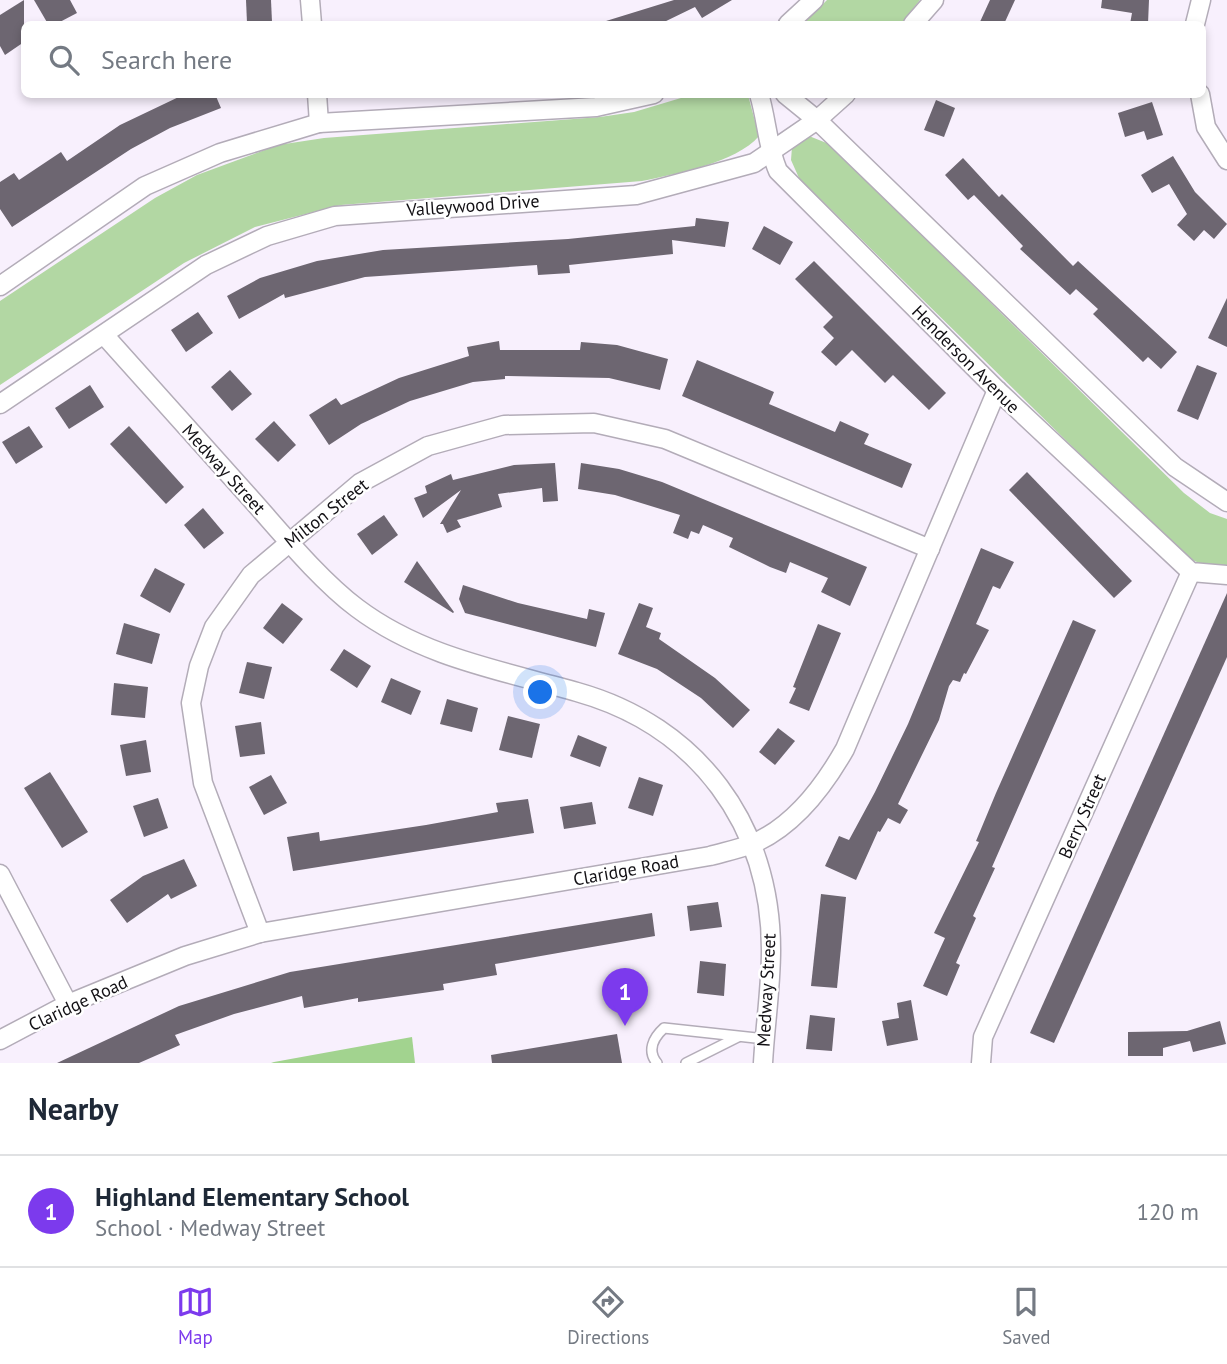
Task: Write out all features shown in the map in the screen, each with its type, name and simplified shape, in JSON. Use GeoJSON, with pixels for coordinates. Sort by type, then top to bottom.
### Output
{"type":"FeatureCollection","features":[{"type":"Feature","properties":{"kind":"street"},"geometry":{"type":"LineString","coordinates":[[310,0],[312,21]]}},
{"type":"Feature","properties":{"kind":"street"},"geometry":{"type":"LineString","coordinates":[[791,21],[814,0]]}},
{"type":"Feature","properties":{"kind":"street"},"geometry":{"type":"LineString","coordinates":[[916,21],[933,0]]}},
{"type":"Feature","properties":{"kind":"street"},"geometry":{"type":"LineString","coordinates":[[1196,21],[1201,0]]}},
{"type":"Feature","properties":{"kind":"street"},"geometry":{"type":"LineString","coordinates":[[317,98],[319,123]]}},
{"type":"Feature","properties":{"kind":"street"},"geometry":{"type":"LineString","coordinates":[[0,286],[145,186],[220,153],[319,123],[596,107],[636,98]]}},
{"type":"Feature","properties":{"kind":"street","name":"Henderson Avenue"},"geometry":{"type":"LineString","coordinates":[[760,98],[769,152],[778,171],[997,390],[1191,572]]}},
{"type":"Feature","properties":{"kind":"street"},"geometry":{"type":"LineString","coordinates":[[790,98],[817,120],[1174,467],[1225,498]]}},
{"type":"Feature","properties":{"kind":"street","name":"Valleywood Drive"},"geometry":{"type":"LineString","coordinates":[[0,404],[105,336],[206,265],[267,236],[335,216],[636,195],[754,163],[817,120],[842,98]]}},
{"type":"Feature","properties":{"kind":"street"},"geometry":{"type":"LineString","coordinates":[[1201,98],[1206,127],[1227,160]]}},
{"type":"Feature","properties":{"kind":"street","name":"Medway Street"},"geometry":{"type":"LineString","coordinates":[[105,336],[288,541],[357,608],[423,647],[449,658],[580,693],[639,716],[684,747],[713,777],[732,802],[753,844],[767,900],[771,950],[763,1063]]}},
{"type":"Feature","properties":{"kind":"street","name":"Claridge Road"},"geometry":{"type":"LineString","coordinates":[[0,1040],[68,1004],[185,956],[260,933],[710,856],[753,844],[793,816],[829,777],[845,749],[997,390]]}},
{"type":"Feature","properties":{"kind":"street","name":"Milton Street"},"geometry":{"type":"LineString","coordinates":[[260,933],[203,783],[191,703],[199,666],[214,626],[251,575],[288,541],[360,483],[428,446],[504,425],[594,423],[665,439],[930,549]]}},
{"type":"Feature","properties":{"kind":"street"},"geometry":{"type":"LineString","coordinates":[[1191,572],[1227,575]]}},
{"type":"Feature","properties":{"kind":"street","name":"Berry Street"},"geometry":{"type":"LineString","coordinates":[[981,1063],[983,1037],[1191,572]]}},
{"type":"Feature","properties":{"kind":"street"},"geometry":{"type":"LineString","coordinates":[[0,874],[68,1004]]}},
{"type":"Feature","properties":{"kind":"lane"},"geometry":{"type":"LineString","coordinates":[[657,1063],[652,1051],[654,1037],[664,1028],[765,1039]]}},
{"type":"Feature","properties":{"kind":"lane"},"geometry":{"type":"LineString","coordinates":[[686,1063],[743,1035]]}},
{"type":"Feature","properties":{"kind":"green space"},"geometry":{"type":"Polygon","coordinates":[[[827,0],[920,0],[903,21],[806,21],[827,0]]]}},
{"type":"Feature","properties":{"kind":"green space"},"geometry":{"type":"Polygon","coordinates":[[[681,98],[749,98],[759,136],[749,145],[721,160],[642,181],[341,205],[255,227],[184,263],[0,385],[0,301],[155,198],[197,175],[278,145],[324,138],[600,117],[634,112],[681,98]]]}},
{"type":"Feature","properties":{"kind":"green space"},"geometry":{"type":"Polygon","coordinates":[[[809,136],[829,144],[1184,493],[1210,513],[1227,519],[1227,569],[1195,561],[1172,544],[799,178],[791,160],[792,147],[809,136]]]}},
{"type":"Feature","properties":{"kind":"green space"},"geometry":{"type":"Polygon","coordinates":[[[412,1037],[415,1063],[271,1063],[274,1062],[412,1037]]]}},
{"type":"Feature","properties":{"kind":"building"},"geometry":{"type":"Polygon","coordinates":[[[24,0],[21,44],[5,55],[0,46],[0,15],[24,0]]]}},
{"type":"Feature","properties":{"kind":"building"},"geometry":{"type":"Polygon","coordinates":[[[34,0],[70,0],[77,13],[62,21],[46,21],[34,0]]]}},
{"type":"Feature","properties":{"kind":"building"},"geometry":{"type":"Polygon","coordinates":[[[246,0],[271,0],[272,21],[247,21],[246,0]]]}},
{"type":"Feature","properties":{"kind":"building"},"geometry":{"type":"Polygon","coordinates":[[[674,0],[732,0],[702,18],[695,7],[666,21],[606,21],[674,0]]]}},
{"type":"Feature","properties":{"kind":"building"},"geometry":{"type":"Polygon","coordinates":[[[990,0],[1015,0],[1005,21],[980,21],[990,0]]]}},
{"type":"Feature","properties":{"kind":"building"},"geometry":{"type":"Polygon","coordinates":[[[1102,0],[1149,0],[1148,21],[1131,21],[1132,13],[1101,8],[1102,0]]]}},
{"type":"Feature","properties":{"kind":"building"},"geometry":{"type":"Polygon","coordinates":[[[177,98],[217,98],[221,108],[170,128],[131,149],[12,227],[0,209],[0,182],[14,173],[19,180],[61,152],[67,161],[120,125],[177,98]]]}},
{"type":"Feature","properties":{"kind":"building"},"geometry":{"type":"Polygon","coordinates":[[[936,100],[955,108],[944,137],[924,130],[936,100]]]}},
{"type":"Feature","properties":{"kind":"building"},"geometry":{"type":"Polygon","coordinates":[[[1152,102],[1163,135],[1147,140],[1144,131],[1125,137],[1118,113],[1152,102]]]}},
{"type":"Feature","properties":{"kind":"building"},"geometry":{"type":"Polygon","coordinates":[[[1173,156],[1195,192],[1227,224],[1214,239],[1204,230],[1194,241],[1177,225],[1187,214],[1169,184],[1152,193],[1141,175],[1173,156]]]}},
{"type":"Feature","properties":{"kind":"building"},"geometry":{"type":"Polygon","coordinates":[[[963,158],[999,197],[1002,194],[1073,266],[1078,261],[1177,352],[1161,369],[1148,357],[1143,362],[1093,314],[1098,309],[1076,289],[1070,295],[1020,249],[1023,246],[974,195],[968,200],[945,175],[963,158]]]}},
{"type":"Feature","properties":{"kind":"building"},"geometry":{"type":"Polygon","coordinates":[[[696,218],[729,222],[725,247],[672,240],[673,254],[569,265],[570,273],[538,275],[537,265],[365,277],[285,298],[284,294],[239,319],[227,296],[260,278],[317,261],[383,250],[568,239],[695,226],[696,218]]]}},
{"type":"Feature","properties":{"kind":"building"},"geometry":{"type":"Polygon","coordinates":[[[764,226],[793,242],[780,265],[752,249],[764,226]]]}},
{"type":"Feature","properties":{"kind":"building"},"geometry":{"type":"Polygon","coordinates":[[[814,261],[946,393],[929,410],[893,375],[885,383],[852,350],[836,366],[821,352],[834,338],[823,327],[833,317],[795,279],[814,261]]]}},
{"type":"Feature","properties":{"kind":"building"},"geometry":{"type":"Polygon","coordinates":[[[1227,298],[1227,347],[1208,338],[1227,298]]]}},
{"type":"Feature","properties":{"kind":"building"},"geometry":{"type":"Polygon","coordinates":[[[198,312],[213,333],[186,352],[171,330],[198,312]]]}},
{"type":"Feature","properties":{"kind":"building"},"geometry":{"type":"Polygon","coordinates":[[[499,341],[500,350],[580,350],[581,342],[617,345],[668,359],[660,390],[609,378],[505,376],[505,379],[473,382],[410,401],[361,424],[329,445],[309,415],[336,398],[341,405],[399,378],[469,356],[467,347],[499,341]]]}},
{"type":"Feature","properties":{"kind":"building"},"geometry":{"type":"Polygon","coordinates":[[[697,360],[774,392],[769,404],[835,432],[840,421],[869,434],[864,444],[912,464],[902,488],[682,396],[697,360]]]}},
{"type":"Feature","properties":{"kind":"building"},"geometry":{"type":"Polygon","coordinates":[[[1197,365],[1217,373],[1198,420],[1177,411],[1197,365]]]}},
{"type":"Feature","properties":{"kind":"building"},"geometry":{"type":"Polygon","coordinates":[[[230,370],[252,394],[232,411],[211,387],[230,370]]]}},
{"type":"Feature","properties":{"kind":"building"},"geometry":{"type":"Polygon","coordinates":[[[90,385],[104,407],[69,429],[55,408],[90,385]]]}},
{"type":"Feature","properties":{"kind":"building"},"geometry":{"type":"Polygon","coordinates":[[[274,421],[296,445],[278,462],[255,439],[274,421]]]}},
{"type":"Feature","properties":{"kind":"building"},"geometry":{"type":"Polygon","coordinates":[[[29,426],[43,447],[16,464],[2,442],[29,426]]]}},
{"type":"Feature","properties":{"kind":"building"},"geometry":{"type":"Polygon","coordinates":[[[129,426],[184,487],[166,504],[110,444],[129,426]]]}},
{"type":"Feature","properties":{"kind":"building"},"geometry":{"type":"Polygon","coordinates":[[[555,463],[558,501],[543,502],[542,488],[498,494],[502,507],[457,520],[461,527],[447,533],[443,524],[440,524],[461,490],[423,518],[414,498],[427,493],[425,486],[451,474],[453,480],[514,465],[555,463]]]}},
{"type":"Feature","properties":{"kind":"building"},"geometry":{"type":"Polygon","coordinates":[[[581,463],[619,469],[662,482],[867,567],[850,606],[821,592],[828,578],[790,562],[786,573],[770,567],[729,547],[733,538],[703,525],[699,534],[691,531],[688,539],[673,533],[680,515],[615,495],[578,489],[581,463]]]}},
{"type":"Feature","properties":{"kind":"building"},"geometry":{"type":"Polygon","coordinates":[[[1027,472],[1132,581],[1114,598],[1009,490],[1027,472]]]}},
{"type":"Feature","properties":{"kind":"building"},"geometry":{"type":"Polygon","coordinates":[[[203,508],[224,533],[204,549],[184,525],[203,508]]]}},
{"type":"Feature","properties":{"kind":"building"},"geometry":{"type":"Polygon","coordinates":[[[384,515],[398,535],[372,555],[357,534],[384,515]]]}},
{"type":"Feature","properties":{"kind":"building"},"geometry":{"type":"Polygon","coordinates":[[[981,548],[1014,562],[1000,589],[993,586],[976,624],[989,630],[966,674],[964,673],[960,682],[953,680],[949,686],[939,720],[898,804],[908,810],[900,824],[888,818],[880,832],[878,831],[856,880],[825,866],[839,836],[849,840],[875,792],[908,724],[981,548]]]}},
{"type":"Feature","properties":{"kind":"building"},"geometry":{"type":"Polygon","coordinates":[[[417,561],[454,612],[453,613],[404,582],[417,561]]]}},
{"type":"Feature","properties":{"kind":"building"},"geometry":{"type":"Polygon","coordinates":[[[155,568],[185,584],[170,613],[140,596],[155,568]]]}},
{"type":"Feature","properties":{"kind":"building"},"geometry":{"type":"Polygon","coordinates":[[[463,585],[518,603],[587,619],[589,609],[605,613],[596,647],[465,613],[459,599],[463,585]]]}},
{"type":"Feature","properties":{"kind":"building"},"geometry":{"type":"Polygon","coordinates":[[[1227,593],[1227,657],[1054,1043],[1030,1033],[1227,593]]]}},
{"type":"Feature","properties":{"kind":"building"},"geometry":{"type":"Polygon","coordinates":[[[282,603],[303,619],[283,644],[263,628],[282,603]]]}},
{"type":"Feature","properties":{"kind":"building"},"geometry":{"type":"Polygon","coordinates":[[[639,603],[653,608],[646,627],[661,633],[659,639],[715,678],[750,710],[733,728],[701,698],[657,669],[618,654],[639,603]]]}},
{"type":"Feature","properties":{"kind":"building"},"geometry":{"type":"Polygon","coordinates":[[[1073,620],[1096,630],[992,867],[995,868],[973,916],[976,918],[956,963],[960,965],[947,996],[923,986],[945,938],[934,933],[979,842],[976,841],[996,793],[1073,620]]]}},
{"type":"Feature","properties":{"kind":"building"},"geometry":{"type":"Polygon","coordinates":[[[124,623],[160,634],[152,664],[116,654],[124,623]]]}},
{"type":"Feature","properties":{"kind":"building"},"geometry":{"type":"Polygon","coordinates":[[[818,624],[841,633],[809,711],[789,703],[818,624]]]}},
{"type":"Feature","properties":{"kind":"building"},"geometry":{"type":"Polygon","coordinates":[[[344,649],[371,666],[357,688],[330,670],[344,649]]]}},
{"type":"Feature","properties":{"kind":"building"},"geometry":{"type":"Polygon","coordinates":[[[247,662],[272,667],[264,699],[239,693],[247,662]]]}},
{"type":"Feature","properties":{"kind":"building"},"geometry":{"type":"Polygon","coordinates":[[[391,678],[421,691],[411,715],[381,702],[391,678]]]}},
{"type":"Feature","properties":{"kind":"building"},"geometry":{"type":"Polygon","coordinates":[[[114,683],[148,687],[145,718],[111,715],[114,683]]]}},
{"type":"Feature","properties":{"kind":"building"},"geometry":{"type":"Polygon","coordinates":[[[447,699],[478,708],[472,732],[440,724],[447,699]]]}},
{"type":"Feature","properties":{"kind":"building"},"geometry":{"type":"Polygon","coordinates":[[[508,716],[540,724],[532,758],[499,750],[508,716]]]}},
{"type":"Feature","properties":{"kind":"building"},"geometry":{"type":"Polygon","coordinates":[[[261,722],[265,754],[240,757],[235,726],[261,722]]]}},
{"type":"Feature","properties":{"kind":"building"},"geometry":{"type":"Polygon","coordinates":[[[778,728],[795,741],[775,765],[759,752],[778,728]]]}},
{"type":"Feature","properties":{"kind":"building"},"geometry":{"type":"Polygon","coordinates":[[[578,735],[607,747],[600,767],[570,756],[578,735]]]}},
{"type":"Feature","properties":{"kind":"building"},"geometry":{"type":"Polygon","coordinates":[[[146,740],[151,772],[126,776],[120,745],[146,740]]]}},
{"type":"Feature","properties":{"kind":"building"},"geometry":{"type":"Polygon","coordinates":[[[50,772],[88,832],[62,848],[24,788],[50,772]]]}},
{"type":"Feature","properties":{"kind":"building"},"geometry":{"type":"Polygon","coordinates":[[[271,775],[287,803],[264,815],[249,787],[271,775]]]}},
{"type":"Feature","properties":{"kind":"building"},"geometry":{"type":"Polygon","coordinates":[[[639,777],[663,785],[653,816],[628,808],[639,777]]]}},
{"type":"Feature","properties":{"kind":"building"},"geometry":{"type":"Polygon","coordinates":[[[158,798],[168,828],[144,837],[133,806],[158,798]]]}},
{"type":"Feature","properties":{"kind":"building"},"geometry":{"type":"Polygon","coordinates":[[[528,799],[534,833],[293,871],[287,837],[319,832],[320,841],[426,825],[498,812],[496,803],[528,799]]]}},
{"type":"Feature","properties":{"kind":"building"},"geometry":{"type":"Polygon","coordinates":[[[592,802],[596,824],[564,829],[560,807],[592,802]]]}},
{"type":"Feature","properties":{"kind":"building"},"geometry":{"type":"Polygon","coordinates":[[[184,859],[197,886],[171,899],[168,894],[127,923],[110,900],[143,876],[184,859]]]}},
{"type":"Feature","properties":{"kind":"building"},"geometry":{"type":"Polygon","coordinates":[[[821,894],[846,897],[837,988],[811,986],[821,894]]]}},
{"type":"Feature","properties":{"kind":"building"},"geometry":{"type":"Polygon","coordinates":[[[718,902],[722,927],[690,931],[687,906],[718,902]]]}},
{"type":"Feature","properties":{"kind":"building"},"geometry":{"type":"Polygon","coordinates":[[[652,913],[655,936],[495,964],[497,975],[443,984],[444,990],[358,1002],[358,998],[304,1008],[302,996],[234,1014],[175,1035],[180,1045],[139,1063],[57,1063],[179,1006],[290,972],[652,913]]]}},
{"type":"Feature","properties":{"kind":"building"},"geometry":{"type":"Polygon","coordinates":[[[700,961],[726,964],[724,996],[697,993],[700,961]]]}},
{"type":"Feature","properties":{"kind":"building"},"geometry":{"type":"Polygon","coordinates":[[[911,1000],[918,1040],[887,1046],[882,1021],[899,1018],[897,1003],[911,1000]]]}},
{"type":"Feature","properties":{"kind":"building"},"geometry":{"type":"Polygon","coordinates":[[[810,1015],[835,1018],[832,1051],[806,1049],[810,1015]]]}},
{"type":"Feature","properties":{"kind":"building"},"geometry":{"type":"Polygon","coordinates":[[[1220,1021],[1226,1044],[1193,1052],[1190,1041],[1163,1048],[1163,1056],[1128,1056],[1128,1032],[1187,1031],[1220,1021]]]}},
{"type":"Feature","properties":{"kind":"building"},"geometry":{"type":"Polygon","coordinates":[[[617,1034],[622,1063],[492,1063],[491,1055],[617,1034]]]}},
{"type":"Feature","properties":{"kind":"place","name":"Highland Elementary School"},"geometry":{"type":"Point","coordinates":[625,1026]}}]}
